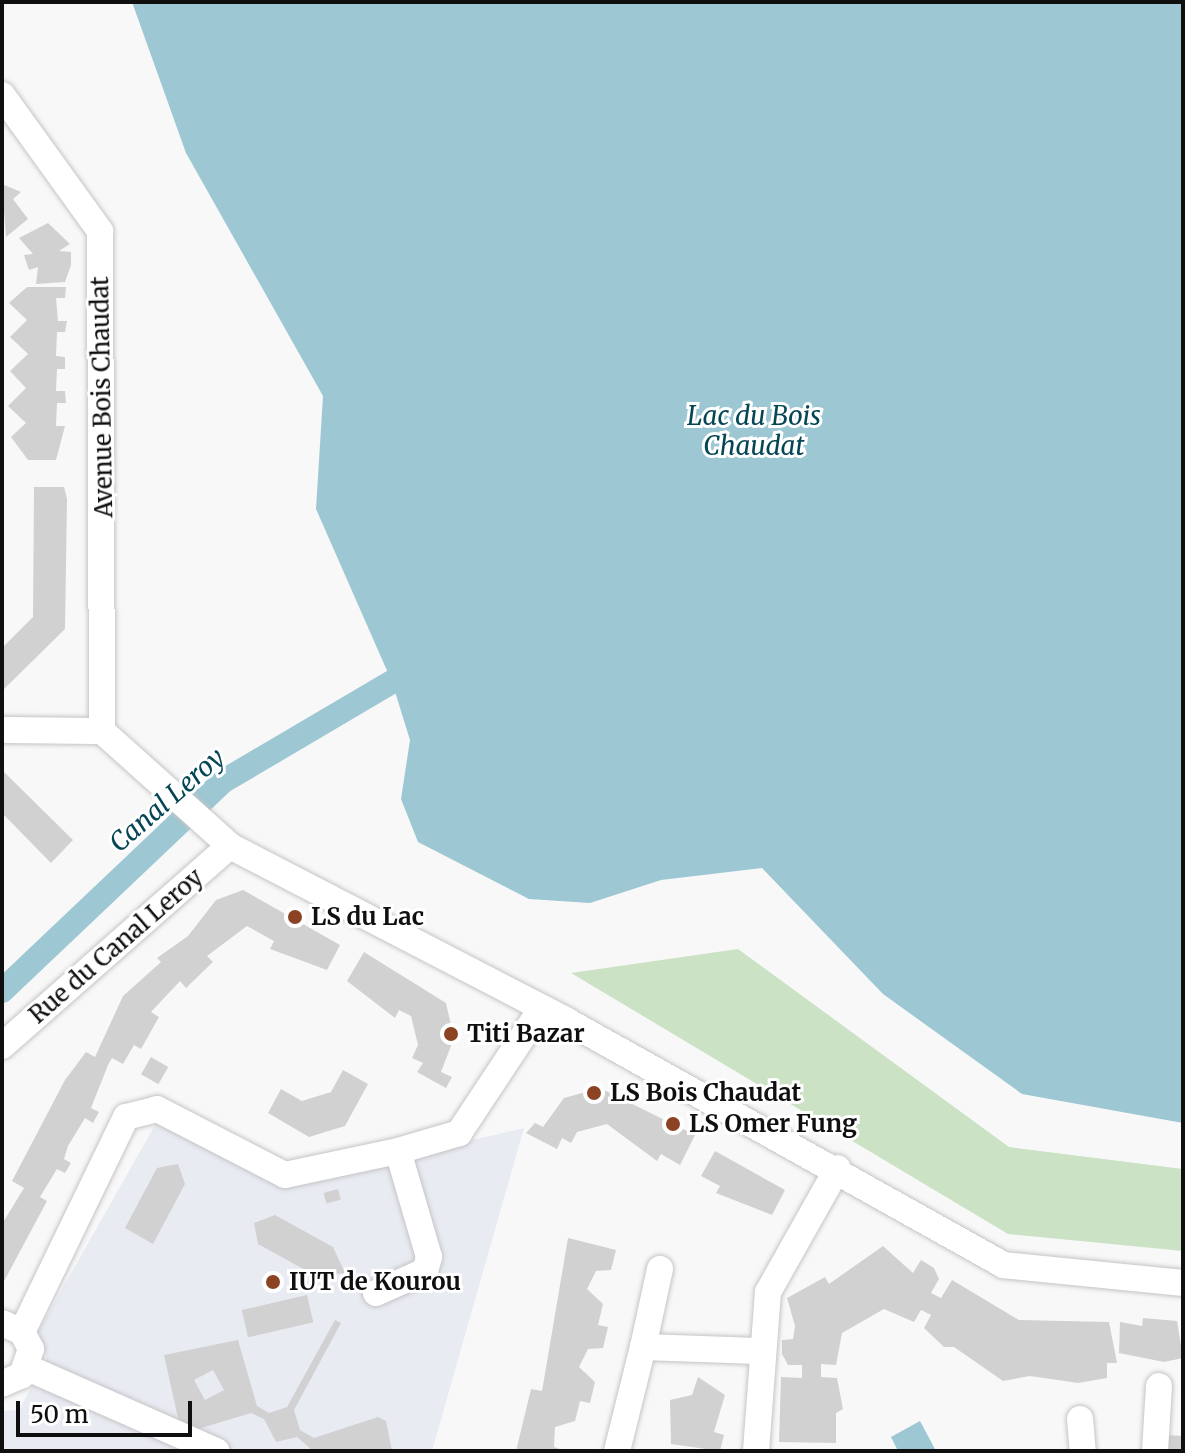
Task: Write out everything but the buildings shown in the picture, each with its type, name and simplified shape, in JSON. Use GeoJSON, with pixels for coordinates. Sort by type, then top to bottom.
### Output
{"type":"FeatureCollection","features":[{"type":"Feature","properties":{"kind":"street","name":"Avenue Bois Chaudat"},"geometry":{"type":"LineString","coordinates":[[2,95],[100,231],[102,731]]}},
{"type":"Feature","properties":{"kind":"street"},"geometry":{"type":"LineString","coordinates":[[2,730],[102,731],[167,785],[230,846],[838,1168],[1003,1265],[1183,1283]]}},
{"type":"Feature","properties":{"kind":"street","name":"Rue du Canal Leroy"},"geometry":{"type":"LineString","coordinates":[[2,1046],[230,846]]}},
{"type":"Feature","properties":{"kind":"street"},"geometry":{"type":"LineString","coordinates":[[2,1384],[28,1368],[31,1349],[12,1327],[126,1117],[157,1109],[285,1175],[398,1151],[459,1133],[541,1009]]}},
{"type":"Feature","properties":{"kind":"street"},"geometry":{"type":"LineString","coordinates":[[376,1293],[425,1271],[429,1257],[398,1151]]}},
{"type":"Feature","properties":{"kind":"street"},"geometry":{"type":"LineString","coordinates":[[756,1451],[759,1351],[768,1292],[838,1168]]}},
{"type":"Feature","properties":{"kind":"street"},"geometry":{"type":"LineString","coordinates":[[617,1451],[660,1269]]}},
{"type":"Feature","properties":{"kind":"street"},"geometry":{"type":"LineString","coordinates":[[643,1347],[759,1351]]}},
{"type":"Feature","properties":{"kind":"street"},"geometry":{"type":"LineString","coordinates":[[28,1368],[216,1451]]}},
{"type":"Feature","properties":{"kind":"street"},"geometry":{"type":"LineString","coordinates":[[1155,1451],[1159,1386]]}},
{"type":"Feature","properties":{"kind":"street"},"geometry":{"type":"LineString","coordinates":[[1080,1419],[1083,1451]]}},
{"type":"Feature","properties":{"kind":"shaded area","name":"IUT de Kourou"},"geometry":{"type":"Polygon","coordinates":[[[158,1120],[283,1185],[524,1128],[432,1451],[2,1451],[2,1411],[19,1410],[47,1359],[37,1333],[158,1120]]]}},
{"type":"Feature","properties":{"kind":"green space"},"geometry":{"type":"Polygon","coordinates":[[[738,949],[1009,1147],[1183,1169],[1183,1251],[1008,1234],[571,973],[738,949]]]}},
{"type":"Feature","properties":{"kind":"water","name":"Lac du Bois Chaudat"},"geometry":{"type":"Polygon","coordinates":[[[132,2],[1183,2],[1183,1123],[1022,1094],[883,994],[762,868],[661,880],[590,903],[529,899],[418,842],[401,799],[410,740],[392,682],[316,509],[323,396],[186,153],[132,2]]]}},
{"type":"Feature","properties":{"kind":"water"},"geometry":{"type":"Polygon","coordinates":[[[920,1421],[936,1451],[898,1451],[891,1437],[920,1421]]]}},
{"type":"Feature","properties":{"kind":"waterway","name":"Canal Leroy"},"geometry":{"type":"LineString","coordinates":[[2,991],[222,782],[392,682]]}},
{"type":"Feature","properties":{"kind":"place","name":"LS du Lac"},"geometry":{"type":"Point","coordinates":[295,917]}},
{"type":"Feature","properties":{"kind":"place","name":"Titi Bazar"},"geometry":{"type":"Point","coordinates":[451,1034]}},
{"type":"Feature","properties":{"kind":"place","name":"LS Bois Chaudat"},"geometry":{"type":"Point","coordinates":[594,1093]}},
{"type":"Feature","properties":{"kind":"place","name":"LS Omer Fung"},"geometry":{"type":"Point","coordinates":[673,1124]}},
{"type":"Feature","properties":{"kind":"place","name":"IUT de Kourou"},"geometry":{"type":"Point","coordinates":[273,1282]}}]}
